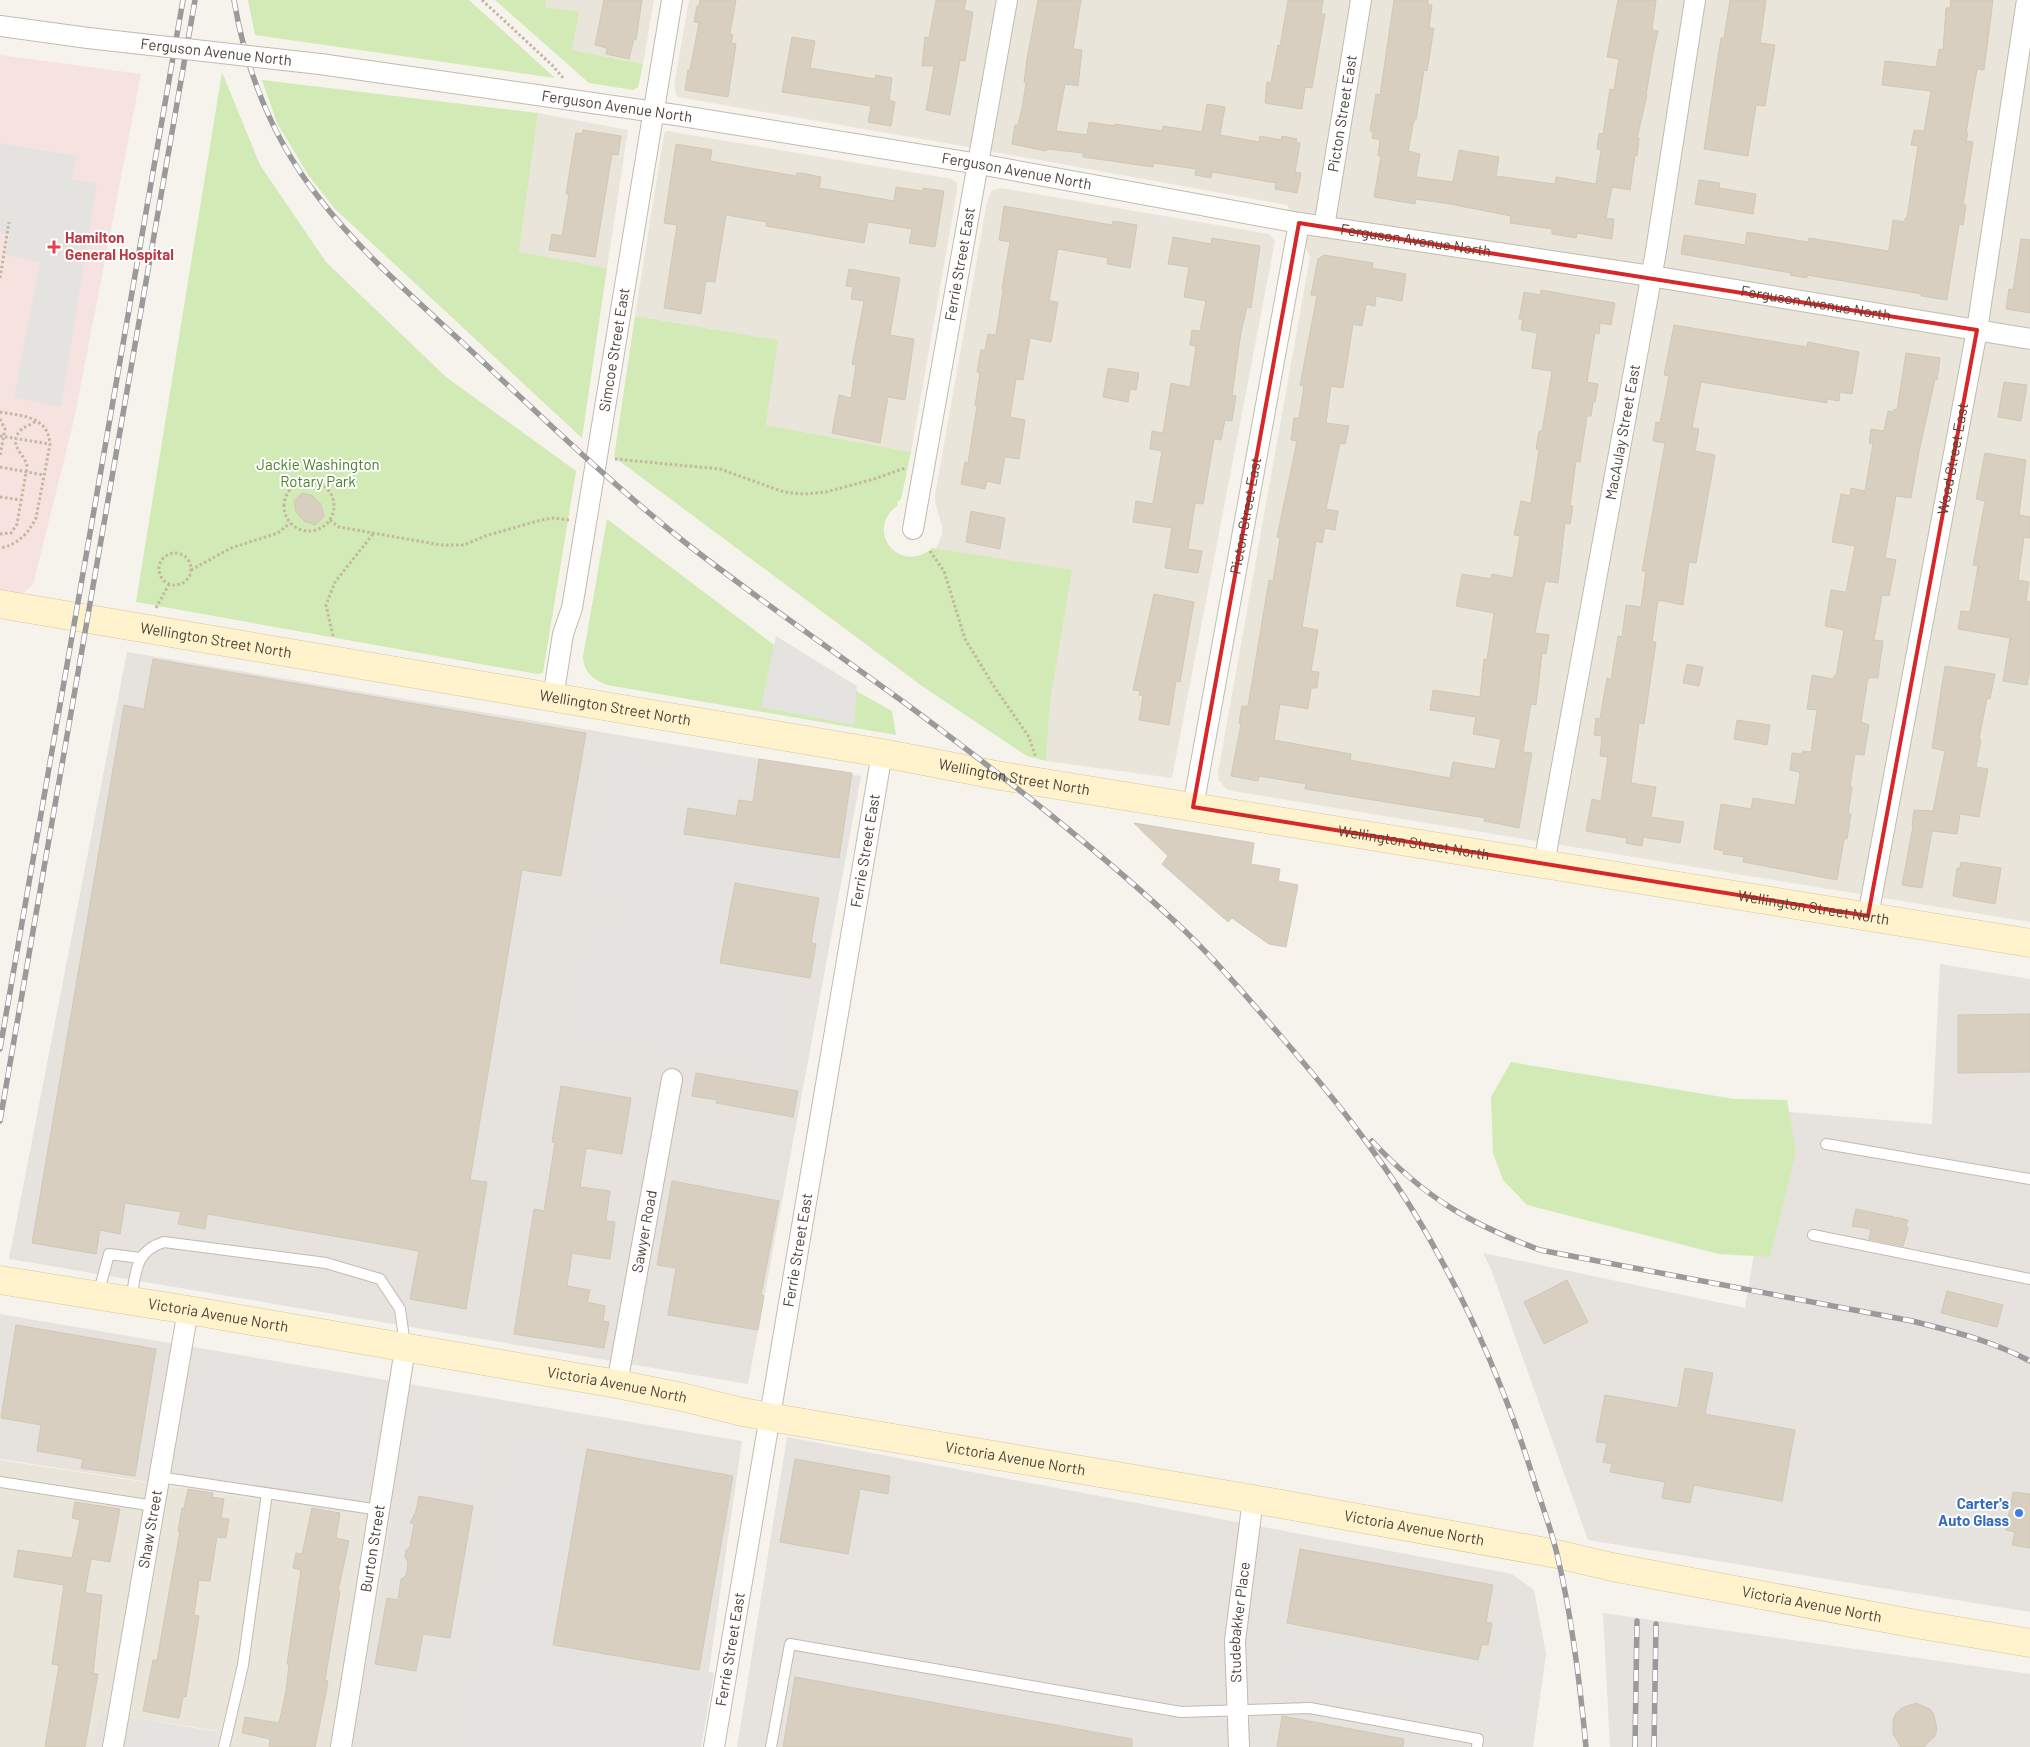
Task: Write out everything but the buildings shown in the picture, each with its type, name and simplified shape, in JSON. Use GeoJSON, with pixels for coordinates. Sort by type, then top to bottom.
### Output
{"type":"FeatureCollection","features":[{"type":"Feature","properties":{"kind":"main road","name":"Wellington Street North"},"geometry":{"type":"LineString","coordinates":[[0,604],[882,753],[1001,776],[1048,782],[2030,943]]}},
{"type":"Feature","properties":{"kind":"main road","name":"Victoria Avenue North"},"geometry":{"type":"LineString","coordinates":[[0,1280],[188,1310],[617,1384],[770,1417],[1253,1499],[1557,1554],[1916,1624],[2030,1643]]}},
{"type":"Feature","properties":{"kind":"street","name":"Simcoe Street East"},"geometry":{"type":"LineString","coordinates":[[554,698],[563,634],[572,608],[672,0]]}},
{"type":"Feature","properties":{"kind":"street","name":"Ferrie Street East"},"geometry":{"type":"LineString","coordinates":[[913,529],[1007,0]]}},
{"type":"Feature","properties":{"kind":"street","name":"Picton Street East"},"geometry":{"type":"LineString","coordinates":[[1324,227],[1361,0]]}},
{"type":"Feature","properties":{"kind":"street","name":"MacAulay Street East"},"geometry":{"type":"LineString","coordinates":[[1544,864],[1651,276],[1695,0]]}},
{"type":"Feature","properties":{"kind":"street","name":"Wood Street East"},"geometry":{"type":"LineString","coordinates":[[1868,916],[1977,330],[2027,0]]}},
{"type":"Feature","properties":{"kind":"street","name":"Ferguson Avenue North"},"geometry":{"type":"LineString","coordinates":[[0,26],[88,38],[320,64],[653,111],[978,164],[1299,223],[1651,276],[2030,340]]}},
{"type":"Feature","properties":{"kind":"street","name":"Picton Street East"},"geometry":{"type":"LineString","coordinates":[[1193,807],[1299,223]]}},
{"type":"Feature","properties":{"kind":"street","name":"Ferrie Street East"},"geometry":{"type":"LineString","coordinates":[[714,1747],[882,753]]}},
{"type":"Feature","properties":{"kind":"street","name":"Sawyer Road"},"geometry":{"type":"LineString","coordinates":[[617,1384],[672,1079]]}},
{"type":"Feature","properties":{"kind":"street","name":"Shaw Street"},"geometry":{"type":"LineString","coordinates":[[113,1747],[188,1310]]}},
{"type":"Feature","properties":{"kind":"street","name":"Burton Street"},"geometry":{"type":"LineString","coordinates":[[341,1747],[406,1349]]}},
{"type":"Feature","properties":{"kind":"street","name":"Studebakker Place"},"geometry":{"type":"LineString","coordinates":[[1239,1747],[1235,1641],[1253,1499]]}},
{"type":"Feature","properties":{"kind":"lane"},"geometry":{"type":"LineString","coordinates":[[1826,1144],[2030,1179]]}},
{"type":"Feature","properties":{"kind":"lane"},"geometry":{"type":"LineString","coordinates":[[1813,1235],[2030,1279]]}},
{"type":"Feature","properties":{"kind":"lane"},"geometry":{"type":"LineString","coordinates":[[130,1301],[140,1258],[150,1246],[164,1242],[326,1263],[380,1279],[400,1309],[406,1349]]}},
{"type":"Feature","properties":{"kind":"lane"},"geometry":{"type":"LineString","coordinates":[[97,1296],[109,1254],[140,1258]]}},
{"type":"Feature","properties":{"kind":"lane"},"geometry":{"type":"LineString","coordinates":[[159,1477],[380,1510]]}},
{"type":"Feature","properties":{"kind":"lane"},"geometry":{"type":"LineString","coordinates":[[0,1482],[154,1506]]}},
{"type":"Feature","properties":{"kind":"lane"},"geometry":{"type":"LineString","coordinates":[[224,1747],[243,1665],[267,1493]]}},
{"type":"Feature","properties":{"kind":"lane"},"geometry":{"type":"LineString","coordinates":[[771,1747],[790,1644],[1181,1712],[1310,1708],[1478,1739],[1477,1747]]}},
{"type":"Feature","properties":{"kind":"path"},"geometry":{"type":"LineString","coordinates":[[482,0],[552,65],[565,80],[567,98]]}},
{"type":"Feature","properties":{"kind":"path"},"geometry":{"type":"LineString","coordinates":[[0,278],[9,222]]}},
{"type":"Feature","properties":{"kind":"path"},"geometry":{"type":"LineString","coordinates":[[0,412],[37,420],[49,435],[50,444],[36,518],[32,527],[19,540],[0,548]]}},
{"type":"Feature","properties":{"kind":"path"},"geometry":{"type":"LineString","coordinates":[[0,419],[5,428],[2,436],[0,456]]}},
{"type":"Feature","properties":{"kind":"path"},"geometry":{"type":"LineString","coordinates":[[0,534],[5,535],[15,529],[26,472],[27,462],[16,448],[16,439],[22,429],[37,420]]}},
{"type":"Feature","properties":{"kind":"path"},"geometry":{"type":"LineString","coordinates":[[2,436],[50,444]]}},
{"type":"Feature","properties":{"kind":"path"},"geometry":{"type":"LineString","coordinates":[[611,458],[720,469],[784,492],[804,494],[826,492],[874,479],[910,466]]}},
{"type":"Feature","properties":{"kind":"path"},"geometry":{"type":"LineString","coordinates":[[0,467],[44,475]]}},
{"type":"Feature","properties":{"kind":"path"},"geometry":{"type":"LineString","coordinates":[[306,481],[314,481],[328,490],[334,505],[330,520],[325,526],[311,532],[296,528],[290,523],[283,508],[284,500],[292,487],[306,481]]}},
{"type":"Feature","properties":{"kind":"path"},"geometry":{"type":"LineString","coordinates":[[0,497],[21,500]]}},
{"type":"Feature","properties":{"kind":"path"},"geometry":{"type":"LineString","coordinates":[[330,520],[339,527],[440,545],[464,544],[485,536],[553,518],[585,522]]}},
{"type":"Feature","properties":{"kind":"path"},"geometry":{"type":"LineString","coordinates":[[191,570],[189,561],[184,556],[176,553],[168,554],[162,559],[159,566],[160,575],[165,582],[173,586],[182,584],[189,578],[191,570],[230,548],[278,533],[290,523]]}},
{"type":"Feature","properties":{"kind":"path"},"geometry":{"type":"LineString","coordinates":[[340,661],[326,605],[335,582],[373,534]]}},
{"type":"Feature","properties":{"kind":"path"},"geometry":{"type":"LineString","coordinates":[[930,550],[944,570],[965,639],[993,685],[1029,737],[1038,761]]}},
{"type":"Feature","properties":{"kind":"highlighted area"},"geometry":{"type":"Polygon","coordinates":[[[1299,223],[1977,330],[1868,916],[1193,807],[1299,223]]]}},
{"type":"Feature","properties":{"kind":"shaded area"},"geometry":{"type":"Polygon","coordinates":[[[546,0],[654,0],[643,64],[572,50],[544,7],[546,0]]]}},
{"type":"Feature","properties":{"kind":"shaded area"},"geometry":{"type":"Polygon","coordinates":[[[689,0],[2030,0],[2030,922],[1226,789],[1219,780],[1218,773],[1310,257],[1287,205],[677,97],[674,86],[689,0]]]}},
{"type":"Feature","properties":{"kind":"shaded area","name":"Hamilton General Hospital"},"geometry":{"type":"Polygon","coordinates":[[[0,55],[141,74],[74,420],[33,585],[0,611],[0,55]]]}},
{"type":"Feature","properties":{"kind":"shaded area"},"geometry":{"type":"Polygon","coordinates":[[[538,113],[628,130],[607,268],[519,252],[538,113]]]}},
{"type":"Feature","properties":{"kind":"shaded area"},"geometry":{"type":"Polygon","coordinates":[[[665,132],[952,179],[957,183],[911,452],[766,425],[777,340],[635,316],[663,140],[665,132]]]}},
{"type":"Feature","properties":{"kind":"shaded area"},"geometry":{"type":"Polygon","coordinates":[[[0,143],[77,156],[71,179],[97,183],[61,407],[14,397],[40,262],[6,255],[10,235],[0,232],[0,143]]]}},
{"type":"Feature","properties":{"kind":"shaded area"},"geometry":{"type":"Polygon","coordinates":[[[1002,188],[1269,234],[1275,241],[1172,778],[1046,761],[1050,702],[936,549],[942,534],[942,526],[935,502],[935,495],[987,202],[992,190],[1002,188]]]}},
{"type":"Feature","properties":{"kind":"shaded area"},"geometry":{"type":"Polygon","coordinates":[[[776,636],[857,686],[854,725],[761,707],[776,636]]]}},
{"type":"Feature","properties":{"kind":"shaded area"},"geometry":{"type":"Polygon","coordinates":[[[127,652],[861,776],[748,1384],[9,1259],[127,652]]]}},
{"type":"Feature","properties":{"kind":"shaded area"},"geometry":{"type":"Polygon","coordinates":[[[681,749],[755,761],[750,797],[738,796],[736,810],[685,803],[680,835],[815,856],[810,891],[729,876],[717,966],[796,981],[784,1075],[570,1038],[586,916],[623,921],[625,907],[584,899],[610,752],[663,761],[681,749]]]}},
{"type":"Feature","properties":{"kind":"shaded area"},"geometry":{"type":"Polygon","coordinates":[[[1940,964],[2030,979],[2030,1612],[1588,1540],[1491,1269],[1483,1253],[1745,1308],[1778,1111],[1932,1124],[1940,964]]]}},
{"type":"Feature","properties":{"kind":"shaded area"},"geometry":{"type":"Polygon","coordinates":[[[0,1314],[742,1441],[698,1747],[351,1747],[392,1520],[0,1459],[0,1314]]]}},
{"type":"Feature","properties":{"kind":"shaded area"},"geometry":{"type":"Polygon","coordinates":[[[211,1354],[368,1379],[366,1396],[381,1399],[366,1489],[350,1486],[348,1501],[192,1474],[194,1460],[179,1456],[193,1368],[210,1370],[211,1354]]]}},
{"type":"Feature","properties":{"kind":"shaded area"},"geometry":{"type":"Polygon","coordinates":[[[428,1398],[480,1407],[479,1418],[491,1421],[480,1494],[450,1488],[411,1488],[428,1398]]]}},
{"type":"Feature","properties":{"kind":"shaded area"},"geometry":{"type":"Polygon","coordinates":[[[510,1435],[587,1449],[553,1644],[616,1656],[614,1672],[670,1682],[673,1665],[714,1673],[701,1747],[455,1747],[510,1435]]]}},
{"type":"Feature","properties":{"kind":"shaded area"},"geometry":{"type":"Polygon","coordinates":[[[787,1437],[1512,1574],[1534,1590],[1546,1654],[1533,1747],[737,1747],[787,1437]]]}},
{"type":"Feature","properties":{"kind":"shaded area"},"geometry":{"type":"Polygon","coordinates":[[[0,1460],[392,1520],[351,1747],[216,1747],[217,1731],[101,1712],[94,1747],[0,1747],[0,1460]]]}},
{"type":"Feature","properties":{"kind":"shaded area"},"geometry":{"type":"Polygon","coordinates":[[[1603,1613],[2030,1674],[2030,1747],[1610,1747],[1603,1613]]]}},
{"type":"Feature","properties":{"kind":"shaded area"},"geometry":{"type":"Polygon","coordinates":[[[1526,1614],[1536,1657],[1527,1730],[1278,1686],[1286,1650],[1278,1647],[1280,1632],[1498,1671],[1495,1623],[1526,1614]]]}},
{"type":"Feature","properties":{"kind":"shaded area"},"geometry":{"type":"Polygon","coordinates":[[[100,1712],[218,1732],[216,1747],[94,1747],[100,1712]]]}},
{"type":"Feature","properties":{"kind":"shaded area"},"geometry":{"type":"Polygon","coordinates":[[[136,1718],[216,1733],[214,1747],[131,1747],[136,1718]]]}},
{"type":"Feature","properties":{"kind":"green space"},"geometry":{"type":"Polygon","coordinates":[[[248,0],[469,0],[555,78],[255,35],[248,0]]]}},
{"type":"Feature","properties":{"kind":"green space"},"geometry":{"type":"Polygon","coordinates":[[[495,0],[546,0],[545,7],[579,12],[572,50],[643,64],[638,87],[633,90],[589,83],[495,0]]]}},
{"type":"Feature","properties":{"kind":"green space","name":"Jackie Washington Rotary Park"},"geometry":{"type":"Polygon","coordinates":[[[222,72],[260,165],[326,262],[446,377],[576,471],[543,673],[537,674],[136,602],[222,72]]]}},
{"type":"Feature","properties":{"kind":"green space"},"geometry":{"type":"Polygon","coordinates":[[[262,80],[538,113],[519,252],[607,268],[582,438],[335,209],[309,176],[277,123],[262,80]]]}},
{"type":"Feature","properties":{"kind":"green space"},"geometry":{"type":"Polygon","coordinates":[[[635,316],[778,340],[766,425],[911,452],[901,499],[888,515],[884,526],[885,537],[890,546],[898,553],[908,557],[920,555],[932,548],[1072,570],[1050,702],[1046,761],[1027,756],[922,686],[614,457],[635,316]]]}},
{"type":"Feature","properties":{"kind":"green space"},"geometry":{"type":"Polygon","coordinates":[[[607,519],[773,644],[892,711],[896,735],[607,685],[594,678],[587,671],[583,657],[607,519]]]}},
{"type":"Feature","properties":{"kind":"green space"},"geometry":{"type":"Polygon","coordinates":[[[1511,1062],[1734,1099],[1787,1100],[1796,1151],[1770,1257],[1719,1254],[1527,1205],[1503,1180],[1493,1153],[1491,1097],[1511,1062]]]}},
{"type":"Feature","properties":{"kind":"railway"},"geometry":{"type":"LineString","coordinates":[[0,1049],[183,0]]}},
{"type":"Feature","properties":{"kind":"railway"},"geometry":{"type":"LineString","coordinates":[[0,1121],[195,0]]}},
{"type":"Feature","properties":{"kind":"railway"},"geometry":{"type":"LineString","coordinates":[[234,0],[239,27],[254,79],[275,129],[288,153],[319,198],[376,262],[582,454],[660,522],[742,585],[980,760],[1085,843],[1152,901],[1185,931],[1233,981],[1300,1059],[1365,1140],[1422,1226],[1467,1309],[1492,1364],[1524,1449],[1549,1525],[1567,1602],[1575,1650],[1586,1747]]}},
{"type":"Feature","properties":{"kind":"railway"},"geometry":{"type":"LineString","coordinates":[[1372,1141],[1410,1178],[1449,1206],[1491,1229],[1540,1250],[1912,1321],[1986,1342],[2030,1361]]}},
{"type":"Feature","properties":{"kind":"railway"},"geometry":{"type":"LineString","coordinates":[[1635,1747],[1637,1621]]}},
{"type":"Feature","properties":{"kind":"railway"},"geometry":{"type":"LineString","coordinates":[[1654,1747],[1656,1624]]}},
{"type":"Feature","properties":{"kind":"place","name":"Hamilton General Hospital"},"geometry":{"type":"Point","coordinates":[54,247]}},
{"type":"Feature","properties":{"kind":"place","name":"Carter's Auto Glass"},"geometry":{"type":"Point","coordinates":[2019,1513]}}]}
